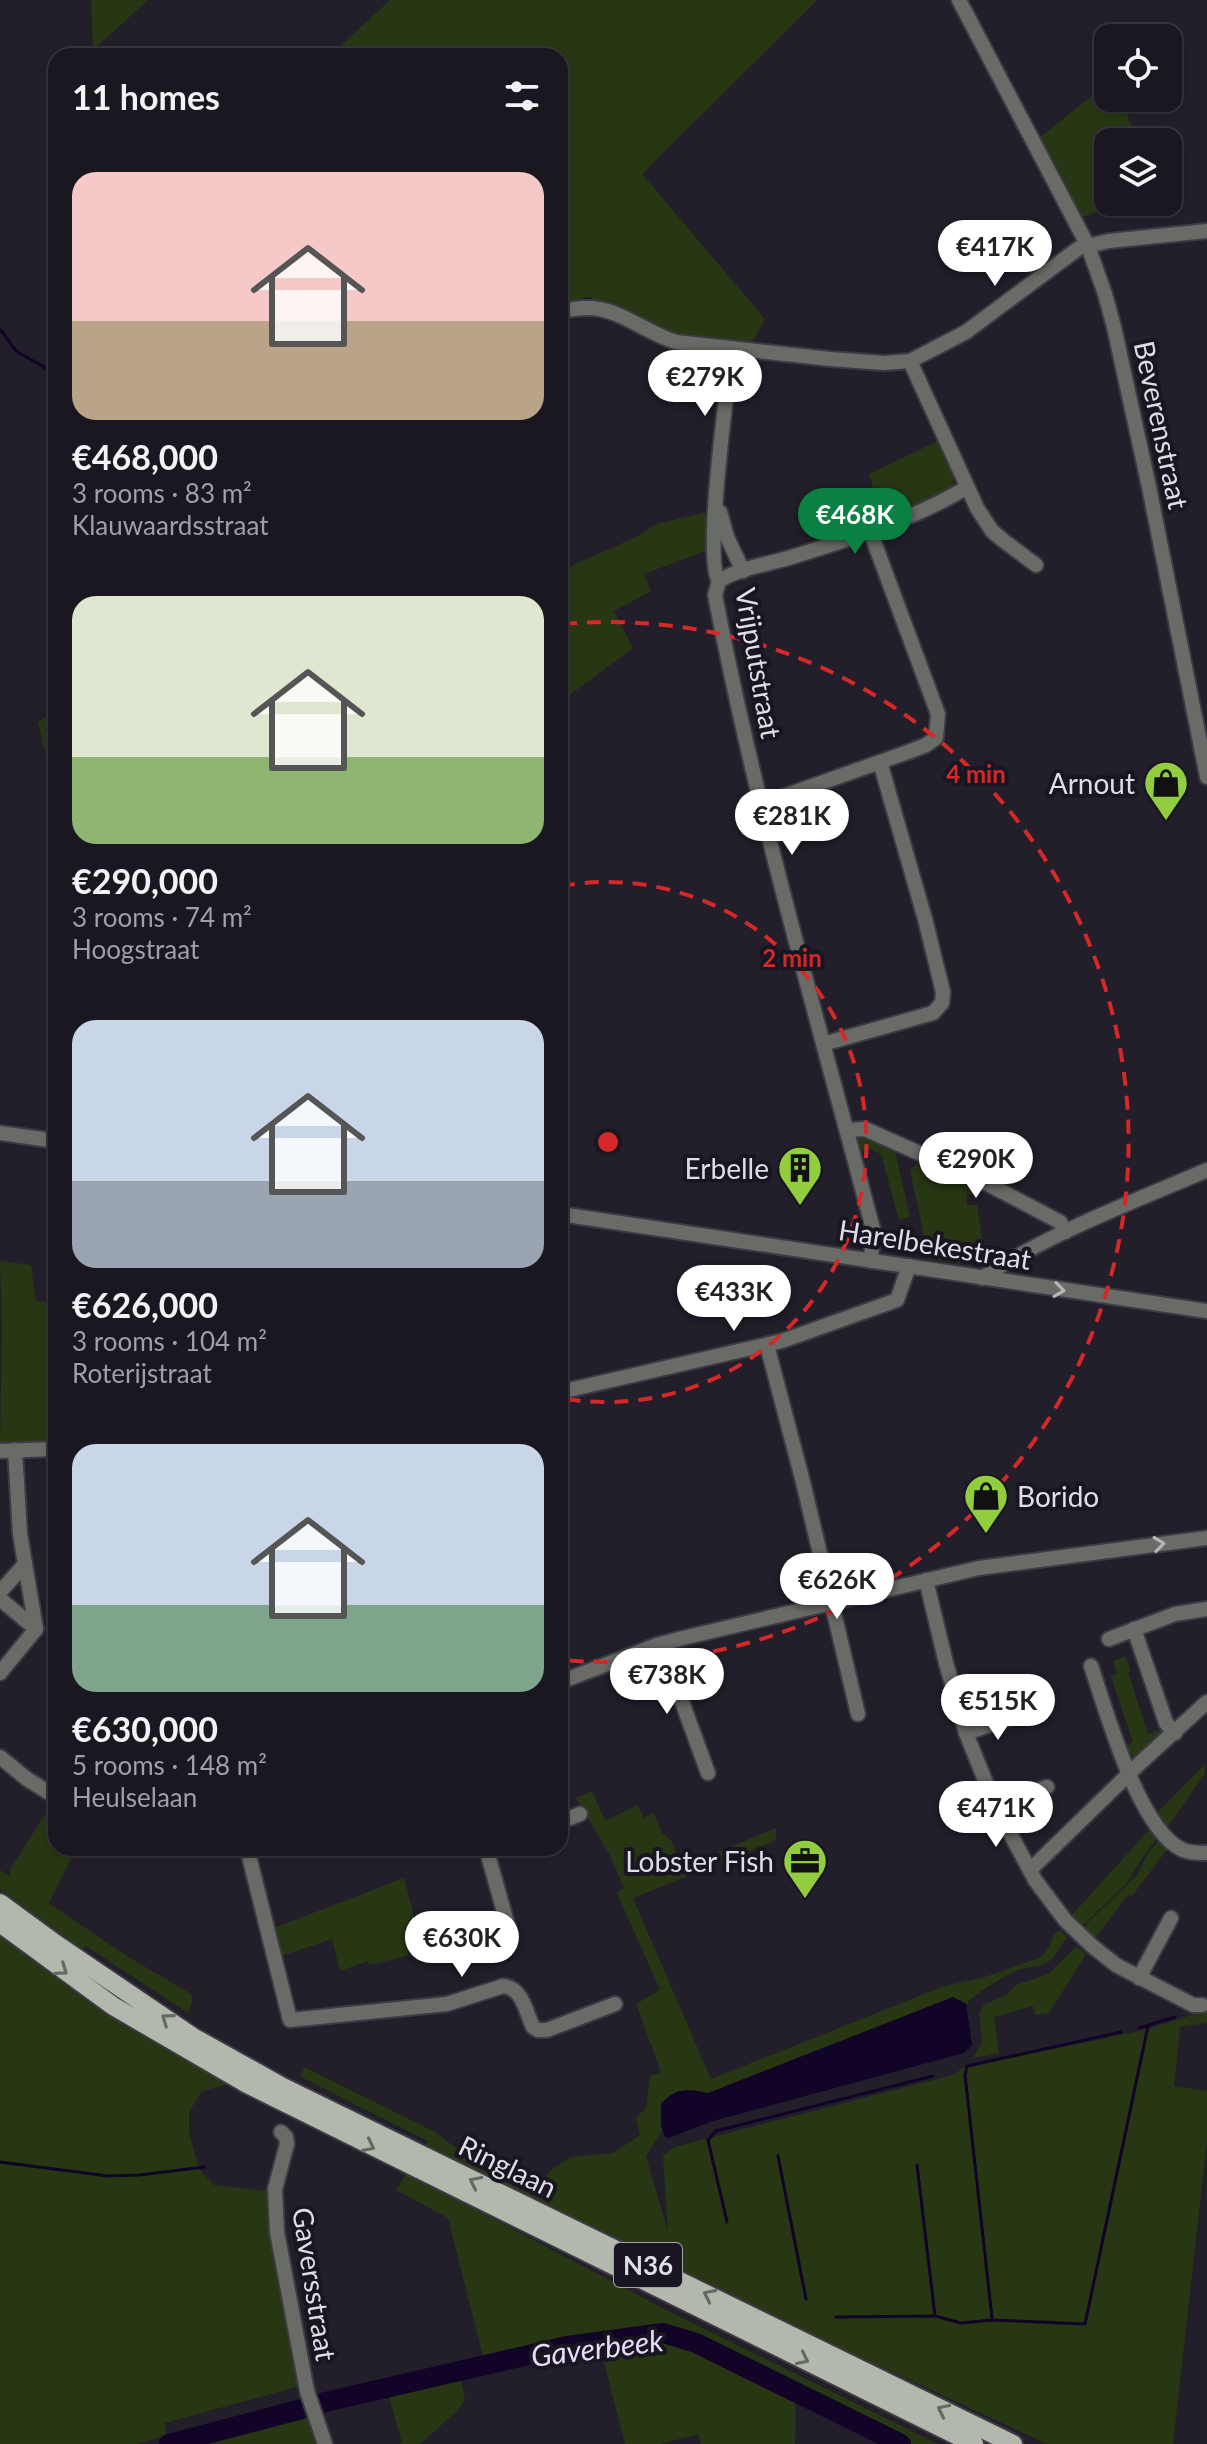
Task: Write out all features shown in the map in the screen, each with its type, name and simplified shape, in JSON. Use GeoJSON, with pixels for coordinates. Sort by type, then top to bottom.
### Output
{"type":"FeatureCollection","features":[{"type":"Feature","properties":{"kind":"main road","name":"Ringlaan"},"geometry":{"type":"LineString","coordinates":[[0,1903],[193,2037],[283,2087],[1013,2444]]}},
{"type":"Feature","properties":{"kind":"main road","name":"Ringlaan"},"geometry":{"type":"LineString","coordinates":[[0,1923],[113,2006],[247,2084],[974,2444]]}},
{"type":"Feature","properties":{"kind":"street","name":"Beverenstraat"},"geometry":{"type":"LineString","coordinates":[[959,0],[1088,246],[1114,327],[1207,777]]}},
{"type":"Feature","properties":{"kind":"street"},"geometry":{"type":"LineString","coordinates":[[568,310],[596,308],[609,311],[655,335],[676,342],[830,359],[884,363],[910,361],[966,332],[1069,253],[1088,246],[1142,236],[1207,231]]}},
{"type":"Feature","properties":{"kind":"street","name":"Vrijputstraat"},"geometry":{"type":"LineString","coordinates":[[732,348],[716,492],[713,555],[714,574],[719,581],[715,595],[759,805],[873,1229],[871,1261]]}},
{"type":"Feature","properties":{"kind":"street"},"geometry":{"type":"LineString","coordinates":[[910,361],[966,488],[992,531],[1036,565]]}},
{"type":"Feature","properties":{"kind":"street"},"geometry":{"type":"LineString","coordinates":[[719,581],[870,531],[966,488]]}},
{"type":"Feature","properties":{"kind":"street","name":"Vrijputstraat"},"geometry":{"type":"LineString","coordinates":[[716,492],[727,537],[743,571]]}},
{"type":"Feature","properties":{"kind":"street"},"geometry":{"type":"LineString","coordinates":[[759,805],[926,745],[936,738],[938,714],[870,531]]}},
{"type":"Feature","properties":{"kind":"street"},"geometry":{"type":"LineString","coordinates":[[823,1044],[933,1013],[942,1003],[943,992],[925,919],[880,762]]}},
{"type":"Feature","properties":{"kind":"street"},"geometry":{"type":"LineString","coordinates":[[847,1130],[865,1129],[980,1180],[1060,1222],[1065,1232]]}},
{"type":"Feature","properties":{"kind":"street"},"geometry":{"type":"LineString","coordinates":[[0,1133],[48,1140]]}},
{"type":"Feature","properties":{"kind":"street"},"geometry":{"type":"LineString","coordinates":[[982,1278],[1065,1232],[1207,1170]]}},
{"type":"Feature","properties":{"kind":"street","name":"Harelbekestraat"},"geometry":{"type":"LineString","coordinates":[[568,1215],[1207,1311]]}},
{"type":"Feature","properties":{"kind":"street"},"geometry":{"type":"LineString","coordinates":[[568,1390],[767,1345],[897,1300],[909,1266]]}},
{"type":"Feature","properties":{"kind":"street"},"geometry":{"type":"LineString","coordinates":[[767,1345],[858,1714]]}},
{"type":"Feature","properties":{"kind":"street"},"geometry":{"type":"LineString","coordinates":[[0,1673],[36,1629],[8,1451],[48,1449]]}},
{"type":"Feature","properties":{"kind":"street"},"geometry":{"type":"LineString","coordinates":[[568,1679],[657,1645],[979,1568],[1207,1538]]}},
{"type":"Feature","properties":{"kind":"street"},"geometry":{"type":"LineString","coordinates":[[0,1592],[25,1564]]}},
{"type":"Feature","properties":{"kind":"street"},"geometry":{"type":"LineString","coordinates":[[926,1580],[966,1733],[995,1805],[1046,1896],[1078,1934],[1116,1965],[1193,2005],[1202,2005]]}},
{"type":"Feature","properties":{"kind":"street"},"geometry":{"type":"LineString","coordinates":[[0,1599],[36,1629]]}},
{"type":"Feature","properties":{"kind":"street"},"geometry":{"type":"LineString","coordinates":[[1109,1639],[1175,1614],[1207,1609]]}},
{"type":"Feature","properties":{"kind":"street"},"geometry":{"type":"LineString","coordinates":[[1134,1629],[1166,1723],[1175,1733]]}},
{"type":"Feature","properties":{"kind":"street"},"geometry":{"type":"LineString","coordinates":[[657,1645],[708,1773]]}},
{"type":"Feature","properties":{"kind":"street"},"geometry":{"type":"LineString","coordinates":[[1091,1666],[1137,1793],[1164,1834],[1181,1849],[1207,1853]]}},
{"type":"Feature","properties":{"kind":"street"},"geometry":{"type":"LineString","coordinates":[[1030,1870],[1207,1702]]}},
{"type":"Feature","properties":{"kind":"street"},"geometry":{"type":"LineString","coordinates":[[966,1733],[1019,1715]]}},
{"type":"Feature","properties":{"kind":"street"},"geometry":{"type":"LineString","coordinates":[[0,1757],[48,1792]]}},
{"type":"Feature","properties":{"kind":"street"},"geometry":{"type":"LineString","coordinates":[[995,1805],[1047,1787]]}},
{"type":"Feature","properties":{"kind":"street"},"geometry":{"type":"LineString","coordinates":[[568,1819],[580,1814]]}},
{"type":"Feature","properties":{"kind":"street"},"geometry":{"type":"LineString","coordinates":[[249,1856],[290,2020],[447,2004],[503,1986],[517,1991],[533,2027],[538,2030],[547,2030],[615,2004]]}},
{"type":"Feature","properties":{"kind":"street"},"geometry":{"type":"LineString","coordinates":[[491,1856],[508,1926]]}},
{"type":"Feature","properties":{"kind":"street"},"geometry":{"type":"LineString","coordinates":[[1139,1978],[1171,1918]]}},
{"type":"Feature","properties":{"kind":"street","name":"Gaversstraat"},"geometry":{"type":"LineString","coordinates":[[281,2132],[286,2137],[287,2146],[275,2189],[277,2232],[307,2391],[325,2444]]}},
{"type":"Feature","properties":{"kind":"green space"},"geometry":{"type":"Polygon","coordinates":[[[91,0],[148,0],[95,48],[91,0]]]}},
{"type":"Feature","properties":{"kind":"green space"},"geometry":{"type":"Polygon","coordinates":[[[390,0],[817,0],[642,174],[765,319],[752,343],[677,336],[638,320],[568,308],[568,48],[338,48],[390,0]]]}},
{"type":"Feature","properties":{"kind":"green space"},"geometry":{"type":"Polygon","coordinates":[[[1094,94],[1094,112],[1126,112],[1132,128],[1094,128],[1094,213],[1082,217],[1039,138],[1094,94]]]}},
{"type":"Feature","properties":{"kind":"green space"},"geometry":{"type":"Polygon","coordinates":[[[938,441],[953,471],[950,490],[876,522],[872,508],[878,504],[869,474],[938,441]]]}},
{"type":"Feature","properties":{"kind":"green space"},"geometry":{"type":"Polygon","coordinates":[[[708,512],[705,551],[644,574],[651,591],[614,611],[633,648],[568,696],[568,567],[636,537],[656,524],[708,512]]]}},
{"type":"Feature","properties":{"kind":"green space"},"geometry":{"type":"Polygon","coordinates":[[[48,716],[48,766],[38,722],[48,716]]]}},
{"type":"Feature","properties":{"kind":"green space"},"geometry":{"type":"Polygon","coordinates":[[[858,1133],[894,1147],[910,1217],[899,1220],[881,1154],[870,1149],[858,1152],[854,1136],[858,1133]]]}},
{"type":"Feature","properties":{"kind":"green space"},"geometry":{"type":"Polygon","coordinates":[[[918,1163],[952,1173],[975,1187],[977,1194],[967,1194],[967,1205],[977,1205],[982,1239],[996,1256],[969,1265],[929,1259],[910,1170],[918,1163]]]}},
{"type":"Feature","properties":{"kind":"green space"},"geometry":{"type":"Polygon","coordinates":[[[0,1261],[31,1265],[36,1301],[48,1302],[48,1443],[0,1445],[0,1261]]]}},
{"type":"Feature","properties":{"kind":"green space"},"geometry":{"type":"Polygon","coordinates":[[[1125,1656],[1148,1734],[1163,1729],[1165,1735],[1144,1756],[1134,1757],[1129,1753],[1126,1745],[1133,1742],[1111,1676],[1117,1674],[1113,1661],[1125,1656]]]}},
{"type":"Feature","properties":{"kind":"green space"},"geometry":{"type":"Polygon","coordinates":[[[1205,1764],[1205,1773],[1167,1828],[1157,1813],[1205,1764]]]}},
{"type":"Feature","properties":{"kind":"green space"},"geometry":{"type":"Polygon","coordinates":[[[592,1791],[605,1821],[638,1805],[644,1818],[654,1813],[662,1833],[671,1840],[682,1867],[776,1828],[776,1838],[772,1842],[633,1898],[711,2079],[944,1986],[982,1978],[1041,1957],[1060,1930],[1067,1937],[1048,1962],[1013,1972],[966,2004],[960,2000],[708,2093],[683,2091],[667,2098],[661,2104],[662,2131],[646,2156],[668,2232],[663,2156],[674,2147],[953,2075],[963,2068],[1145,2030],[1207,2010],[1207,2023],[1180,2027],[1174,2086],[1207,2091],[1207,2140],[1173,2444],[1047,2444],[724,2294],[424,2148],[428,2141],[301,2077],[304,2067],[435,2132],[457,2149],[463,2140],[542,2181],[551,2170],[571,2157],[613,2153],[640,2135],[636,2118],[646,2108],[650,2076],[661,2072],[636,2004],[660,1990],[617,1893],[624,1888],[608,1852],[576,1798],[592,1791]]]}},
{"type":"Feature","properties":{"kind":"green space"},"geometry":{"type":"Polygon","coordinates":[[[48,1809],[48,1856],[72,1856],[49,1903],[125,1955],[191,1994],[193,1999],[188,2013],[86,1946],[82,1951],[0,1889],[0,1870],[10,1877],[10,1870],[48,1809]]]}},
{"type":"Feature","properties":{"kind":"green space"},"geometry":{"type":"Polygon","coordinates":[[[1150,1829],[1158,1837],[1126,1884],[1082,1926],[1072,1915],[1150,1829]]]}},
{"type":"Feature","properties":{"kind":"green space"},"geometry":{"type":"Polygon","coordinates":[[[1160,1839],[1168,1848],[1095,1938],[1085,1928],[1087,1923],[1137,1875],[1160,1839]]]}},
{"type":"Feature","properties":{"kind":"green space"},"geometry":{"type":"Polygon","coordinates":[[[404,1878],[423,1952],[369,1965],[368,1961],[340,1971],[332,1939],[281,1956],[274,1928],[404,1878]]]}},
{"type":"Feature","properties":{"kind":"green space"},"geometry":{"type":"Polygon","coordinates":[[[0,1930],[233,2083],[202,2091],[189,2112],[189,2133],[199,2169],[214,2185],[267,2191],[270,2238],[300,2386],[165,2423],[166,2435],[137,2444],[0,2444],[0,1930]]]}},
{"type":"Feature","properties":{"kind":"green space"},"geometry":{"type":"Polygon","coordinates":[[[1076,1946],[1086,1954],[1049,2013],[1036,2015],[1033,2006],[994,2017],[999,2053],[973,2058],[982,2043],[979,2012],[984,2005],[1006,1995],[1016,1985],[1049,1974],[1076,1946]]]}},
{"type":"Feature","properties":{"kind":"green space"},"geometry":{"type":"Polygon","coordinates":[[[407,2173],[668,2311],[938,2444],[907,2444],[705,2344],[662,2330],[578,2340],[484,2360],[448,2218],[396,2190],[407,2173]]]}},
{"type":"Feature","properties":{"kind":"green space"},"geometry":{"type":"Polygon","coordinates":[[[664,2337],[680,2340],[796,2397],[795,2444],[701,2444],[698,2434],[660,2444],[625,2444],[600,2346],[664,2337]]]}},
{"type":"Feature","properties":{"kind":"green space"},"geometry":{"type":"Polygon","coordinates":[[[459,2375],[465,2399],[458,2410],[420,2444],[399,2444],[402,2442],[388,2394],[459,2375]]]}},
{"type":"Feature","properties":{"kind":"green space"},"geometry":{"type":"Polygon","coordinates":[[[308,2411],[320,2444],[186,2444],[308,2411]]]}},
{"type":"Feature","properties":{"kind":"shaded area"},"geometry":{"type":"Polygon","coordinates":[[[953,1997],[966,2004],[972,2045],[964,2053],[713,2121],[665,2137],[661,2126],[661,2104],[677,2092],[708,2093],[953,1997]]]}},
{"type":"Feature","properties":{"kind":"waterway"},"geometry":{"type":"LineString","coordinates":[[578,301],[590,299]]}},
{"type":"Feature","properties":{"kind":"waterway"},"geometry":{"type":"LineString","coordinates":[[0,329],[16,351],[48,369]]}},
{"type":"Feature","properties":{"kind":"waterway"},"geometry":{"type":"LineString","coordinates":[[1139,2028],[1175,2017]]}},
{"type":"Feature","properties":{"kind":"waterway"},"geometry":{"type":"LineString","coordinates":[[836,2317],[935,2316],[961,2323],[992,2320],[1085,2324],[1148,2026]]}},
{"type":"Feature","properties":{"kind":"waterway"},"geometry":{"type":"LineString","coordinates":[[992,2318],[965,2075],[967,2066],[1121,2032]]}},
{"type":"Feature","properties":{"kind":"waterway"},"geometry":{"type":"LineString","coordinates":[[727,2222],[708,2140],[716,2131],[933,2076]]}},
{"type":"Feature","properties":{"kind":"waterway"},"geometry":{"type":"LineString","coordinates":[[778,2156],[806,2299]]}},
{"type":"Feature","properties":{"kind":"waterway"},"geometry":{"type":"LineString","coordinates":[[0,2162],[108,2176],[204,2167]]}},
{"type":"Feature","properties":{"kind":"waterway"},"geometry":{"type":"LineString","coordinates":[[917,2165],[935,2316]]}},
{"type":"Feature","properties":{"kind":"waterway","name":"Gaverbeek"},"geometry":{"type":"LineString","coordinates":[[321,2403],[567,2346],[663,2333],[696,2343],[901,2444]]}},
{"type":"Feature","properties":{"kind":"waterway","name":"Gaverbeek"},"geometry":{"type":"LineString","coordinates":[[169,2444],[302,2409]]}},
{"type":"Feature","properties":{"kind":"place","name":"Arnout"},"geometry":{"type":"Point","coordinates":[1166,822]}},
{"type":"Feature","properties":{"kind":"place","name":"Erbelle"},"geometry":{"type":"Point","coordinates":[800,1207]}},
{"type":"Feature","properties":{"kind":"place","name":"Borido"},"geometry":{"type":"Point","coordinates":[986,1535]}},
{"type":"Feature","properties":{"kind":"place","name":"Lobster Fish"},"geometry":{"type":"Point","coordinates":[805,1900]}}]}
